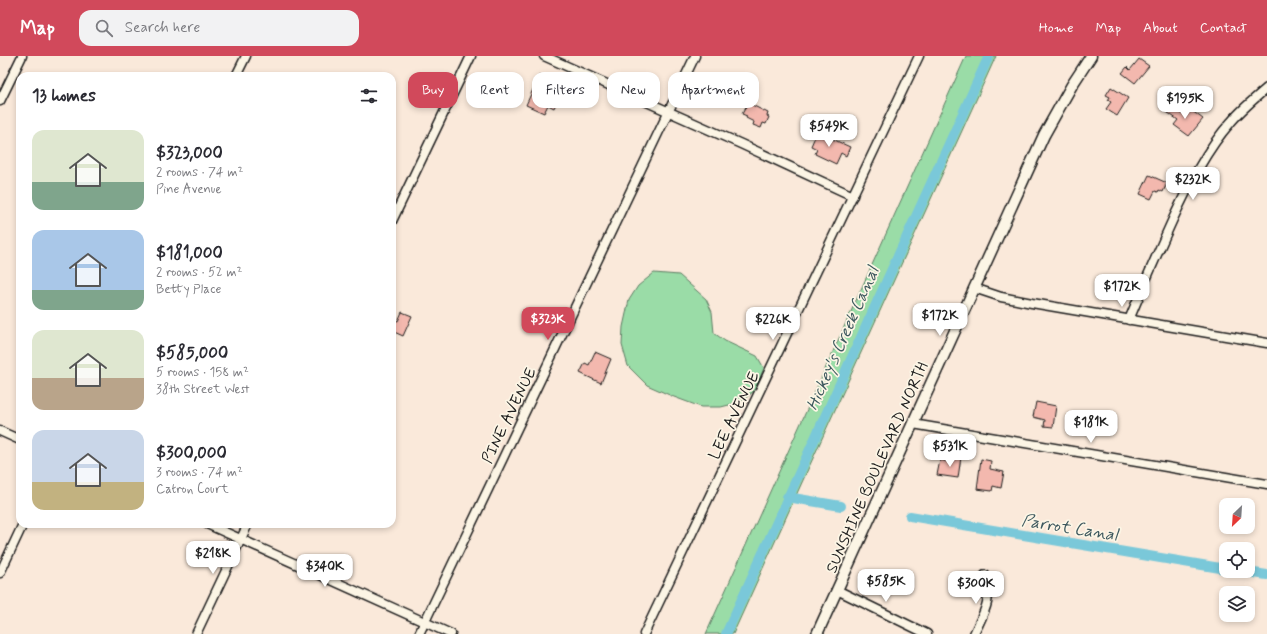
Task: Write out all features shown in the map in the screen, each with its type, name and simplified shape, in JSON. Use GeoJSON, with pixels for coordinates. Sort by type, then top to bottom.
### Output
{"type":"FeatureCollection","features":[{"type":"Feature","properties":{"kind":"street"},"geometry":{"type":"LineString","coordinates":[[0,101],[22,56]]}},
{"type":"Feature","properties":{"kind":"street"},"geometry":{"type":"LineString","coordinates":[[238,72],[246,56]]}},
{"type":"Feature","properties":{"kind":"street"},"geometry":{"type":"LineString","coordinates":[[396,214],[471,56]]}},
{"type":"Feature","properties":{"kind":"street"},"geometry":{"type":"LineString","coordinates":[[544,56],[853,196]]}},
{"type":"Feature","properties":{"kind":"street","name":"PINE AVENUE"},"geometry":{"type":"LineString","coordinates":[[420,634],[695,56]]}},
{"type":"Feature","properties":{"kind":"street","name":"LEE AVENUE"},"geometry":{"type":"LineString","coordinates":[[644,634],[919,56]]}},
{"type":"Feature","properties":{"kind":"street","name":"SUNSHINE BOULEVARD NORTH"},"geometry":{"type":"LineString","coordinates":[[817,634],[1044,135],[1072,85],[1091,56]]}},
{"type":"Feature","properties":{"kind":"street"},"geometry":{"type":"LineString","coordinates":[[1129,320],[1168,229],[1186,191],[1202,163],[1230,123],[1267,88]]}},
{"type":"Feature","properties":{"kind":"street"},"geometry":{"type":"LineString","coordinates":[[974,288],[1001,297],[1267,343]]}},
{"type":"Feature","properties":{"kind":"street"},"geometry":{"type":"LineString","coordinates":[[913,424],[1267,484]]}},
{"type":"Feature","properties":{"kind":"street"},"geometry":{"type":"LineString","coordinates":[[0,431],[16,438]]}},
{"type":"Feature","properties":{"kind":"street"},"geometry":{"type":"LineString","coordinates":[[0,573],[21,528]]}},
{"type":"Feature","properties":{"kind":"street"},"geometry":{"type":"LineString","coordinates":[[216,528],[451,634]]}},
{"type":"Feature","properties":{"kind":"street"},"geometry":{"type":"LineString","coordinates":[[196,634],[246,528]]}},
{"type":"Feature","properties":{"kind":"street"},"geometry":{"type":"LineString","coordinates":[[974,634],[986,608],[989,597],[989,586],[985,575]]}},
{"type":"Feature","properties":{"kind":"street"},"geometry":{"type":"LineString","coordinates":[[837,590],[927,634]]}},
{"type":"Feature","properties":{"kind":"green space"},"geometry":{"type":"Polygon","coordinates":[[[966,56],[996,56],[733,634],[706,634],[966,56]]]}},
{"type":"Feature","properties":{"kind":"green space"},"geometry":{"type":"Polygon","coordinates":[[[654,273],[679,275],[706,299],[712,312],[714,333],[725,341],[757,356],[764,368],[755,390],[741,402],[721,407],[701,407],[647,385],[628,366],[622,345],[623,327],[629,300],[638,286],[654,273]]]}},
{"type":"Feature","properties":{"kind":"building"},"geometry":{"type":"Polygon","coordinates":[[[1139,59],[1149,66],[1135,83],[1122,73],[1127,67],[1130,70],[1139,59]]]}},
{"type":"Feature","properties":{"kind":"building"},"geometry":{"type":"Polygon","coordinates":[[[1111,87],[1128,98],[1117,116],[1106,109],[1111,102],[1108,100],[1110,97],[1106,95],[1111,87]]]}},
{"type":"Feature","properties":{"kind":"building"},"geometry":{"type":"Polygon","coordinates":[[[532,92],[532,108],[526,105],[532,92]]]}},
{"type":"Feature","properties":{"kind":"building"},"geometry":{"type":"Polygon","coordinates":[[[1168,105],[1182,114],[1187,107],[1203,119],[1189,136],[1174,125],[1178,120],[1164,110],[1168,105]]]}},
{"type":"Feature","properties":{"kind":"building"},"geometry":{"type":"Polygon","coordinates":[[[533,108],[546,108],[544,113],[533,108]]]}},
{"type":"Feature","properties":{"kind":"building"},"geometry":{"type":"Polygon","coordinates":[[[745,108],[758,108],[768,113],[767,116],[769,117],[766,124],[763,123],[761,128],[753,125],[754,122],[742,114],[745,108]]]}},
{"type":"Feature","properties":{"kind":"building"},"geometry":{"type":"Polygon","coordinates":[[[817,132],[850,147],[846,156],[841,153],[836,164],[815,154],[817,149],[811,146],[817,132]]]}},
{"type":"Feature","properties":{"kind":"building"},"geometry":{"type":"Polygon","coordinates":[[[1149,175],[1167,183],[1163,192],[1159,190],[1158,192],[1155,191],[1151,199],[1140,194],[1149,175]]]}},
{"type":"Feature","properties":{"kind":"building"},"geometry":{"type":"Polygon","coordinates":[[[402,312],[412,316],[403,336],[396,333],[396,320],[398,321],[402,312]]]}},
{"type":"Feature","properties":{"kind":"building"},"geometry":{"type":"Polygon","coordinates":[[[595,352],[611,359],[601,383],[580,373],[585,363],[589,365],[595,352]]]}},
{"type":"Feature","properties":{"kind":"building"},"geometry":{"type":"Polygon","coordinates":[[[1036,402],[1056,406],[1053,427],[1044,426],[1045,420],[1033,417],[1036,402]]]}},
{"type":"Feature","properties":{"kind":"building"},"geometry":{"type":"Polygon","coordinates":[[[952,455],[961,457],[958,478],[937,475],[940,460],[951,462],[952,455]]]}},
{"type":"Feature","properties":{"kind":"building"},"geometry":{"type":"Polygon","coordinates":[[[981,459],[991,461],[990,469],[1004,472],[1001,488],[993,486],[992,491],[977,489],[981,459]]]}},
{"type":"Feature","properties":{"kind":"waterway","name":"Hickey's Creek Canal"},"geometry":{"type":"LineString","coordinates":[[726,634],[989,56]]}},
{"type":"Feature","properties":{"kind":"waterway","name":"Parrot Canal"},"geometry":{"type":"LineString","coordinates":[[787,497],[841,506]]}},
{"type":"Feature","properties":{"kind":"waterway","name":"Parrot Canal"},"geometry":{"type":"LineString","coordinates":[[910,516],[1219,568]]}},
{"type":"Feature","properties":{"kind":"waterway","name":"Parrot Canal"},"geometry":{"type":"LineString","coordinates":[[1255,573],[1267,575]]}}]}
